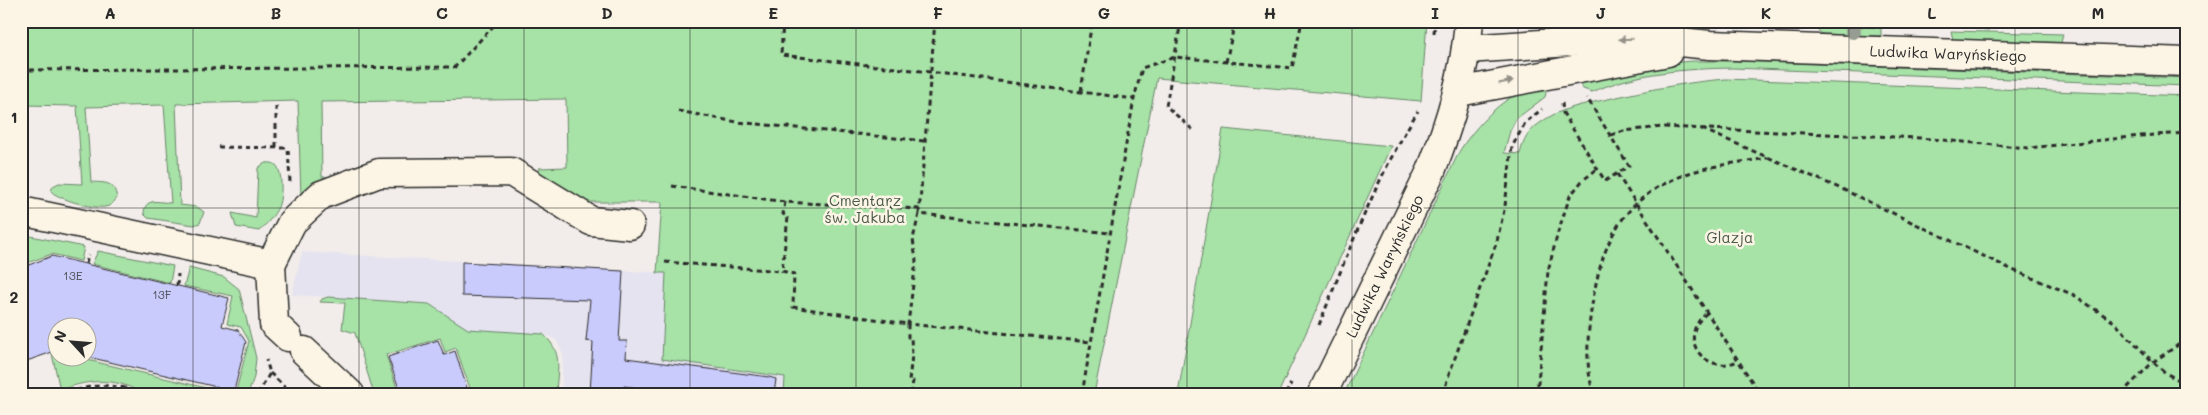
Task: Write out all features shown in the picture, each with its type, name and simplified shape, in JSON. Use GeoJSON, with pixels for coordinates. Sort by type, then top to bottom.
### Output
{"type":"FeatureCollection","features":[{"type":"Feature","properties":{"kind":"street","name":"Ludwika Waryńskiego"},"geometry":{"type":"LineString","coordinates":[[1322,394],[1431,171],[1444,138],[1458,92],[1469,21]]}},
{"type":"Feature","properties":{"kind":"street","name":"Ludwika Waryńskiego"},"geometry":{"type":"LineString","coordinates":[[1466,49],[1602,40],[1648,39],[1710,45],[2187,62]]}},
{"type":"Feature","properties":{"kind":"street","name":"Ludwika Waryńskiego"},"geometry":{"type":"LineString","coordinates":[[1458,92],[1710,45]]}},
{"type":"Feature","properties":{"kind":"street"},"geometry":{"type":"LineString","coordinates":[[350,394],[274,324],[271,264],[292,222],[321,195],[379,174],[510,172],[591,221],[630,225]]}},
{"type":"Feature","properties":{"kind":"street"},"geometry":{"type":"LineString","coordinates":[[21,211],[271,264]]}},
{"type":"Feature","properties":{"kind":"path"},"geometry":{"type":"LineString","coordinates":[[21,70],[455,67],[498,21]]}},
{"type":"Feature","properties":{"kind":"path"},"geometry":{"type":"LineString","coordinates":[[783,21],[781,55],[930,72],[1134,99]]}},
{"type":"Feature","properties":{"kind":"path"},"geometry":{"type":"LineString","coordinates":[[911,394],[913,381],[909,381],[912,355],[911,338],[908,337],[908,324],[916,261],[913,238],[919,212],[935,21]]}},
{"type":"Feature","properties":{"kind":"path"},"geometry":{"type":"LineString","coordinates":[[1081,91],[1092,21]]}},
{"type":"Feature","properties":{"kind":"path"},"geometry":{"type":"LineString","coordinates":[[1181,21],[1166,106],[1193,130]]}},
{"type":"Feature","properties":{"kind":"path"},"geometry":{"type":"LineString","coordinates":[[1226,62],[1235,21]]}},
{"type":"Feature","properties":{"kind":"path"},"geometry":{"type":"LineString","coordinates":[[1082,394],[1134,99],[1142,68],[1175,57],[1292,68],[1302,21]]}},
{"type":"Feature","properties":{"kind":"path"},"geometry":{"type":"LineString","coordinates":[[1555,101],[1562,98]]}},
{"type":"Feature","properties":{"kind":"path"},"geometry":{"type":"LineString","coordinates":[[1444,394],[1497,241],[1505,206],[1512,147],[1525,123],[1548,104]]}},
{"type":"Feature","properties":{"kind":"path"},"geometry":{"type":"LineString","coordinates":[[1563,113],[1605,181],[1629,166],[1591,104]]}},
{"type":"Feature","properties":{"kind":"path"},"geometry":{"type":"LineString","coordinates":[[276,106],[276,148]]}},
{"type":"Feature","properties":{"kind":"path"},"geometry":{"type":"LineString","coordinates":[[678,111],[737,122],[925,141]]}},
{"type":"Feature","properties":{"kind":"path"},"geometry":{"type":"LineString","coordinates":[[1611,135],[1624,131],[1662,127],[1700,128],[1920,138],[2029,148],[2187,133]]}},
{"type":"Feature","properties":{"kind":"path"},"geometry":{"type":"LineString","coordinates":[[1700,128],[1844,190],[2015,270],[2074,295],[2114,322],[2152,362],[2167,374],[2187,384]]}},
{"type":"Feature","properties":{"kind":"path"},"geometry":{"type":"LineString","coordinates":[[1317,330],[1362,222],[1405,132]]}},
{"type":"Feature","properties":{"kind":"path"},"geometry":{"type":"LineString","coordinates":[[218,147],[288,148],[292,222]]}},
{"type":"Feature","properties":{"kind":"path"},"geometry":{"type":"LineString","coordinates":[[1594,394],[1589,359],[1588,327],[1598,272],[1610,236],[1624,216],[1661,186],[1690,173],[1768,158]]}},
{"type":"Feature","properties":{"kind":"path"},"geometry":{"type":"LineString","coordinates":[[1538,394],[1548,271],[1558,232],[1570,196],[1582,181],[1597,169]]}},
{"type":"Feature","properties":{"kind":"path"},"geometry":{"type":"LineString","coordinates":[[1617,174],[1760,394]]}},
{"type":"Feature","properties":{"kind":"path"},"geometry":{"type":"LineString","coordinates":[[672,186],[785,202],[919,212],[1110,234]]}},
{"type":"Feature","properties":{"kind":"path"},"geometry":{"type":"LineString","coordinates":[[782,272],[788,217],[783,214],[785,202]]}},
{"type":"Feature","properties":{"kind":"path"},"geometry":{"type":"LineString","coordinates":[[665,262],[794,274],[793,307],[908,324],[1091,342]]}},
{"type":"Feature","properties":{"kind":"path"},"geometry":{"type":"LineString","coordinates":[[177,286],[178,276]]}},
{"type":"Feature","properties":{"kind":"path"},"geometry":{"type":"LineString","coordinates":[[1707,313],[1698,320],[1694,330],[1696,349],[1710,363],[1729,365],[1738,361]]}},
{"type":"Feature","properties":{"kind":"path"},"geometry":{"type":"LineString","coordinates":[[2121,394],[2152,362],[2187,339]]}},
{"type":"Feature","properties":{"kind":"path"},"geometry":{"type":"LineString","coordinates":[[264,354],[270,373],[286,388],[301,394]]}},
{"type":"Feature","properties":{"kind":"path"},"geometry":{"type":"LineString","coordinates":[[258,394],[270,373]]}},
{"type":"Feature","properties":{"kind":"path"},"geometry":{"type":"LineString","coordinates":[[1286,394],[1294,378]]}},
{"type":"Feature","properties":{"kind":"path"},"geometry":{"type":"LineString","coordinates":[[68,394],[81,388],[106,384],[125,388],[128,394]]}},
{"type":"Feature","properties":{"kind":"shaded area"},"geometry":{"type":"Polygon","coordinates":[[[302,252],[666,273],[662,359],[785,377],[784,394],[561,394],[563,354],[556,340],[543,334],[468,329],[428,303],[292,295],[302,252]]]}},
{"type":"Feature","properties":{"kind":"green space","name":"Cmentarz św. Jakuba"},"geometry":{"type":"Polygon","coordinates":[[[21,21],[1427,21],[1421,101],[1157,78],[1094,394],[784,394],[785,377],[662,359],[666,273],[657,273],[662,202],[588,202],[548,182],[541,176],[539,168],[567,167],[566,99],[321,102],[322,177],[343,176],[301,198],[298,101],[176,104],[180,205],[197,207],[204,212],[200,223],[194,225],[148,218],[144,214],[149,203],[171,203],[164,105],[86,107],[91,182],[105,183],[114,188],[117,198],[112,204],[107,207],[85,205],[60,197],[51,191],[53,186],[59,183],[82,184],[77,106],[21,105],[21,21]]]}},
{"type":"Feature","properties":{"kind":"green space"},"geometry":{"type":"Polygon","coordinates":[[[1576,21],[1630,21],[1621,30],[1571,31],[1576,21]]]}},
{"type":"Feature","properties":{"kind":"green space"},"geometry":{"type":"Polygon","coordinates":[[[1812,24],[1881,28],[1881,36],[1822,34],[1812,24]]]}},
{"type":"Feature","properties":{"kind":"green space"},"geometry":{"type":"Polygon","coordinates":[[[1951,31],[2063,34],[2061,43],[1953,40],[1951,31]]]}},
{"type":"Feature","properties":{"kind":"green space"},"geometry":{"type":"Polygon","coordinates":[[[1693,61],[2187,78],[2187,86],[1733,68],[1697,69],[1643,76],[1609,85],[1592,92],[1583,89],[1577,81],[1644,65],[1693,61]]]}},
{"type":"Feature","properties":{"kind":"green space","name":"Glazja"},"geometry":{"type":"Polygon","coordinates":[[[1726,79],[2187,96],[2187,394],[1344,394],[1459,152],[1470,135],[1494,110],[1520,93],[1547,88],[1545,97],[1516,119],[1510,131],[1504,153],[1520,154],[1524,141],[1532,129],[1547,118],[1564,110],[1652,90],[1726,79]]]}},
{"type":"Feature","properties":{"kind":"green space"},"geometry":{"type":"Polygon","coordinates":[[[1223,129],[1391,146],[1278,394],[1178,394],[1223,129]]]}},
{"type":"Feature","properties":{"kind":"green space"},"geometry":{"type":"Polygon","coordinates":[[[265,163],[276,165],[280,173],[281,192],[278,207],[270,220],[259,231],[236,227],[232,213],[256,218],[258,168],[265,163]]]}},
{"type":"Feature","properties":{"kind":"green space"},"geometry":{"type":"Polygon","coordinates":[[[21,234],[84,247],[81,261],[52,254],[21,265],[21,234]]]}},
{"type":"Feature","properties":{"kind":"green space"},"geometry":{"type":"Polygon","coordinates":[[[98,251],[173,266],[170,283],[92,264],[98,251]]]}},
{"type":"Feature","properties":{"kind":"green space"},"geometry":{"type":"Polygon","coordinates":[[[189,268],[224,277],[239,289],[256,358],[254,377],[248,394],[232,394],[236,391],[249,341],[241,327],[227,324],[233,296],[184,286],[189,268]]]}},
{"type":"Feature","properties":{"kind":"green space"},"geometry":{"type":"Polygon","coordinates":[[[328,297],[429,304],[468,329],[543,334],[550,341],[557,355],[556,394],[472,394],[456,348],[445,352],[440,338],[386,355],[399,394],[374,394],[355,333],[342,329],[345,303],[320,302],[328,297]]]}},
{"type":"Feature","properties":{"kind":"green space"},"geometry":{"type":"Polygon","coordinates":[[[98,362],[232,394],[135,394],[134,389],[125,385],[107,382],[79,384],[60,390],[55,368],[98,368],[98,362]]]}},
{"type":"Feature","properties":{"kind":"building"},"geometry":{"type":"Polygon","coordinates":[[[52,256],[229,298],[222,326],[238,330],[246,342],[234,391],[98,359],[98,318],[48,318],[48,354],[21,363],[21,268],[52,256]]]}},
{"type":"Feature","properties":{"kind":"building"},"geometry":{"type":"Polygon","coordinates":[[[462,262],[623,271],[619,341],[627,341],[626,358],[769,377],[776,379],[774,394],[684,394],[624,386],[624,394],[590,394],[593,342],[586,341],[590,300],[462,296],[462,262]]]}},
{"type":"Feature","properties":{"kind":"building"},"geometry":{"type":"Polygon","coordinates":[[[438,340],[444,355],[455,351],[469,394],[401,394],[388,357],[438,340]]]}}]}
